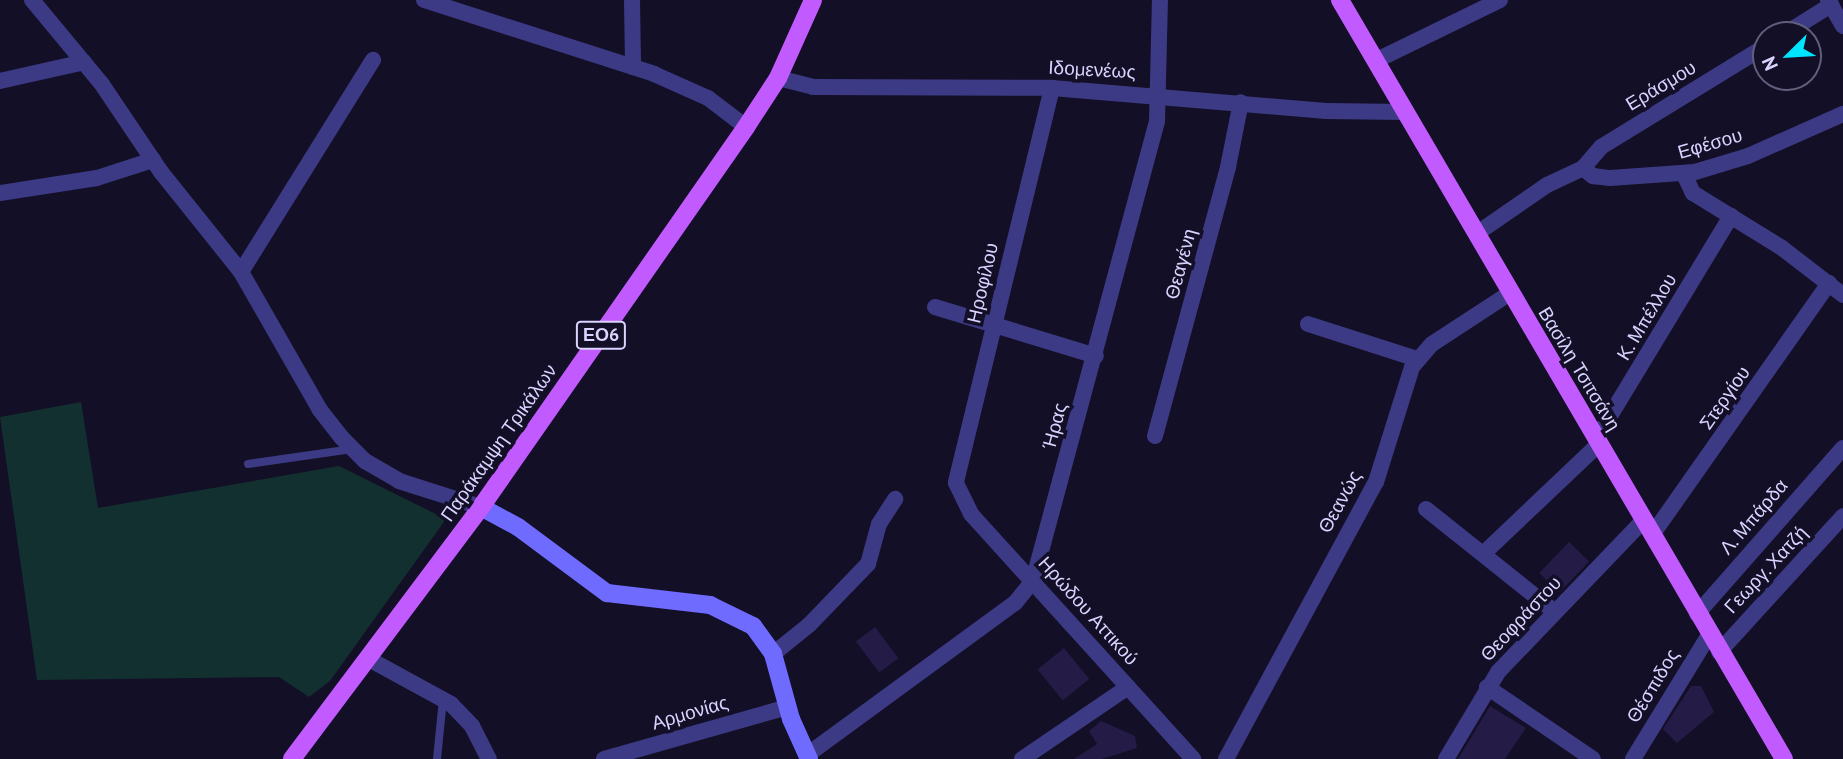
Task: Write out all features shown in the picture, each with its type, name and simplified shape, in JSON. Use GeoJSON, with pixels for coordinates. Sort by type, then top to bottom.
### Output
{"type":"FeatureCollection","features":[{"type":"Feature","properties":{"kind":"main road","name":"Παράκαμψη Τρικάλων"},"geometry":{"type":"LineString","coordinates":[[292,759],[481,507],[746,127],[778,78],[813,0]]}},
{"type":"Feature","properties":{"kind":"main road","name":"Βασίλη Τσιτσάνη"},"geometry":{"type":"LineString","coordinates":[[1339,0],[1784,759]]}},
{"type":"Feature","properties":{"kind":"street"},"geometry":{"type":"LineString","coordinates":[[32,0],[84,62],[153,160],[241,272],[320,410],[352,449],[399,481],[481,507],[518,527],[607,593],[728,610],[753,625],[773,654],[788,707],[808,757]]}},
{"type":"Feature","properties":{"kind":"street"},"geometry":{"type":"LineString","coordinates":[[424,0],[633,67],[708,98],[746,127]]}},
{"type":"Feature","properties":{"kind":"street"},"geometry":{"type":"LineString","coordinates":[[632,0],[633,67]]}},
{"type":"Feature","properties":{"kind":"street","name":"Ήρας"},"geometry":{"type":"LineString","coordinates":[[808,757],[1015,603],[1033,581],[1153,141],[1160,94],[1160,0]]}},
{"type":"Feature","properties":{"kind":"street"},"geometry":{"type":"LineString","coordinates":[[1375,61],[1500,0]]}},
{"type":"Feature","properties":{"kind":"street"},"geometry":{"type":"LineString","coordinates":[[1803,21],[1829,3],[1843,26]]}},
{"type":"Feature","properties":{"kind":"street","name":"Εράσμου"},"geometry":{"type":"LineString","coordinates":[[1583,168],[1601,147],[1752,55]]}},
{"type":"Feature","properties":{"kind":"street"},"geometry":{"type":"LineString","coordinates":[[241,272],[373,60]]}},
{"type":"Feature","properties":{"kind":"street"},"geometry":{"type":"LineString","coordinates":[[0,81],[84,62]]}},
{"type":"Feature","properties":{"kind":"street","name":"Ιδομενέως"},"geometry":{"type":"LineString","coordinates":[[778,78],[813,87],[1052,88],[1160,94],[1326,111],[1404,112]]}},
{"type":"Feature","properties":{"kind":"street","name":"Ηροφίλου"},"geometry":{"type":"LineString","coordinates":[[957,487],[1052,88]]}},
{"type":"Feature","properties":{"kind":"street","name":"Θεαγένη"},"geometry":{"type":"LineString","coordinates":[[1155,436],[1228,167],[1241,102]]}},
{"type":"Feature","properties":{"kind":"street","name":"Εφέσου"},"geometry":{"type":"LineString","coordinates":[[1583,168],[1593,176],[1610,178],[1684,174],[1748,156],[1843,114]]}},
{"type":"Feature","properties":{"kind":"street"},"geometry":{"type":"LineString","coordinates":[[0,193],[97,178],[153,160]]}},
{"type":"Feature","properties":{"kind":"street"},"geometry":{"type":"LineString","coordinates":[[1476,234],[1547,185],[1583,168]]}},
{"type":"Feature","properties":{"kind":"street"},"geometry":{"type":"LineString","coordinates":[[1684,174],[1693,193],[1731,216],[1843,295]]}},
{"type":"Feature","properties":{"kind":"street","name":"Κ. Μπέλλου"},"geometry":{"type":"LineString","coordinates":[[1483,554],[1598,441],[1731,216]]}},
{"type":"Feature","properties":{"kind":"street","name":"Στεργίου"},"geometry":{"type":"LineString","coordinates":[[1648,528],[1829,284]]}},
{"type":"Feature","properties":{"kind":"street"},"geometry":{"type":"LineString","coordinates":[[1308,324],[1417,359],[1432,344],[1510,293]]}},
{"type":"Feature","properties":{"kind":"street"},"geometry":{"type":"LineString","coordinates":[[935,307],[1096,356]]}},
{"type":"Feature","properties":{"kind":"street","name":"Θεανώς"},"geometry":{"type":"LineString","coordinates":[[1226,759],[1376,482],[1417,359]]}},
{"type":"Feature","properties":{"kind":"street","name":"Λ. Μπάρδα"},"geometry":{"type":"LineString","coordinates":[[1697,614],[1843,448]]}},
{"type":"Feature","properties":{"kind":"street","name":"Ηρώδου Αττικού"},"geometry":{"type":"LineString","coordinates":[[957,487],[971,514],[1193,759]]}},
{"type":"Feature","properties":{"kind":"street"},"geometry":{"type":"LineString","coordinates":[[773,654],[809,625],[868,564],[879,524],[895,499]]}},
{"type":"Feature","properties":{"kind":"street"},"geometry":{"type":"LineString","coordinates":[[1426,509],[1555,612]]}},
{"type":"Feature","properties":{"kind":"street","name":"Γεωργ. Χατζή"},"geometry":{"type":"LineString","coordinates":[[1719,652],[1843,516]]}},
{"type":"Feature","properties":{"kind":"street","name":"Θεοφράστου"},"geometry":{"type":"LineString","coordinates":[[1446,759],[1487,687],[1555,612],[1648,528]]}},
{"type":"Feature","properties":{"kind":"street","name":"Θέσπιδος"},"geometry":{"type":"LineString","coordinates":[[1633,759],[1709,635]]}},
{"type":"Feature","properties":{"kind":"street"},"geometry":{"type":"LineString","coordinates":[[367,658],[443,699],[465,717],[489,759]]}},
{"type":"Feature","properties":{"kind":"street"},"geometry":{"type":"LineString","coordinates":[[1022,759],[1128,687]]}},
{"type":"Feature","properties":{"kind":"street"},"geometry":{"type":"LineString","coordinates":[[1487,687],[1593,759]]}},
{"type":"Feature","properties":{"kind":"street","name":"Αρμονίας"},"geometry":{"type":"LineString","coordinates":[[604,759],[788,707]]}},
{"type":"Feature","properties":{"kind":"lane"},"geometry":{"type":"LineString","coordinates":[[248,464],[352,449]]}},
{"type":"Feature","properties":{"kind":"lane"},"geometry":{"type":"LineString","coordinates":[[437,759],[443,699]]}},
{"type":"Feature","properties":{"kind":"green space"},"geometry":{"type":"Polygon","coordinates":[[[81,402],[98,508],[339,466],[446,519],[330,681],[309,697],[279,677],[37,680],[0,417],[81,402]]]}},
{"type":"Feature","properties":{"kind":"building"},"geometry":{"type":"Polygon","coordinates":[[[1569,542],[1589,561],[1559,592],[1539,573],[1569,542]]]}},
{"type":"Feature","properties":{"kind":"building"},"geometry":{"type":"Polygon","coordinates":[[[875,627],[898,658],[879,673],[856,641],[875,627]]]}},
{"type":"Feature","properties":{"kind":"building"},"geometry":{"type":"Polygon","coordinates":[[[1064,648],[1089,679],[1063,700],[1038,669],[1064,648]]]}},
{"type":"Feature","properties":{"kind":"building"},"geometry":{"type":"Polygon","coordinates":[[[1691,686],[1701,686],[1714,712],[1677,743],[1663,729],[1691,686]]]}},
{"type":"Feature","properties":{"kind":"building"},"geometry":{"type":"Polygon","coordinates":[[[1490,706],[1526,728],[1505,759],[1458,759],[1490,706]]]}},
{"type":"Feature","properties":{"kind":"building"},"geometry":{"type":"Polygon","coordinates":[[[1101,721],[1135,736],[1137,748],[1102,759],[1074,759],[1097,744],[1089,731],[1101,721]]]}}]}
